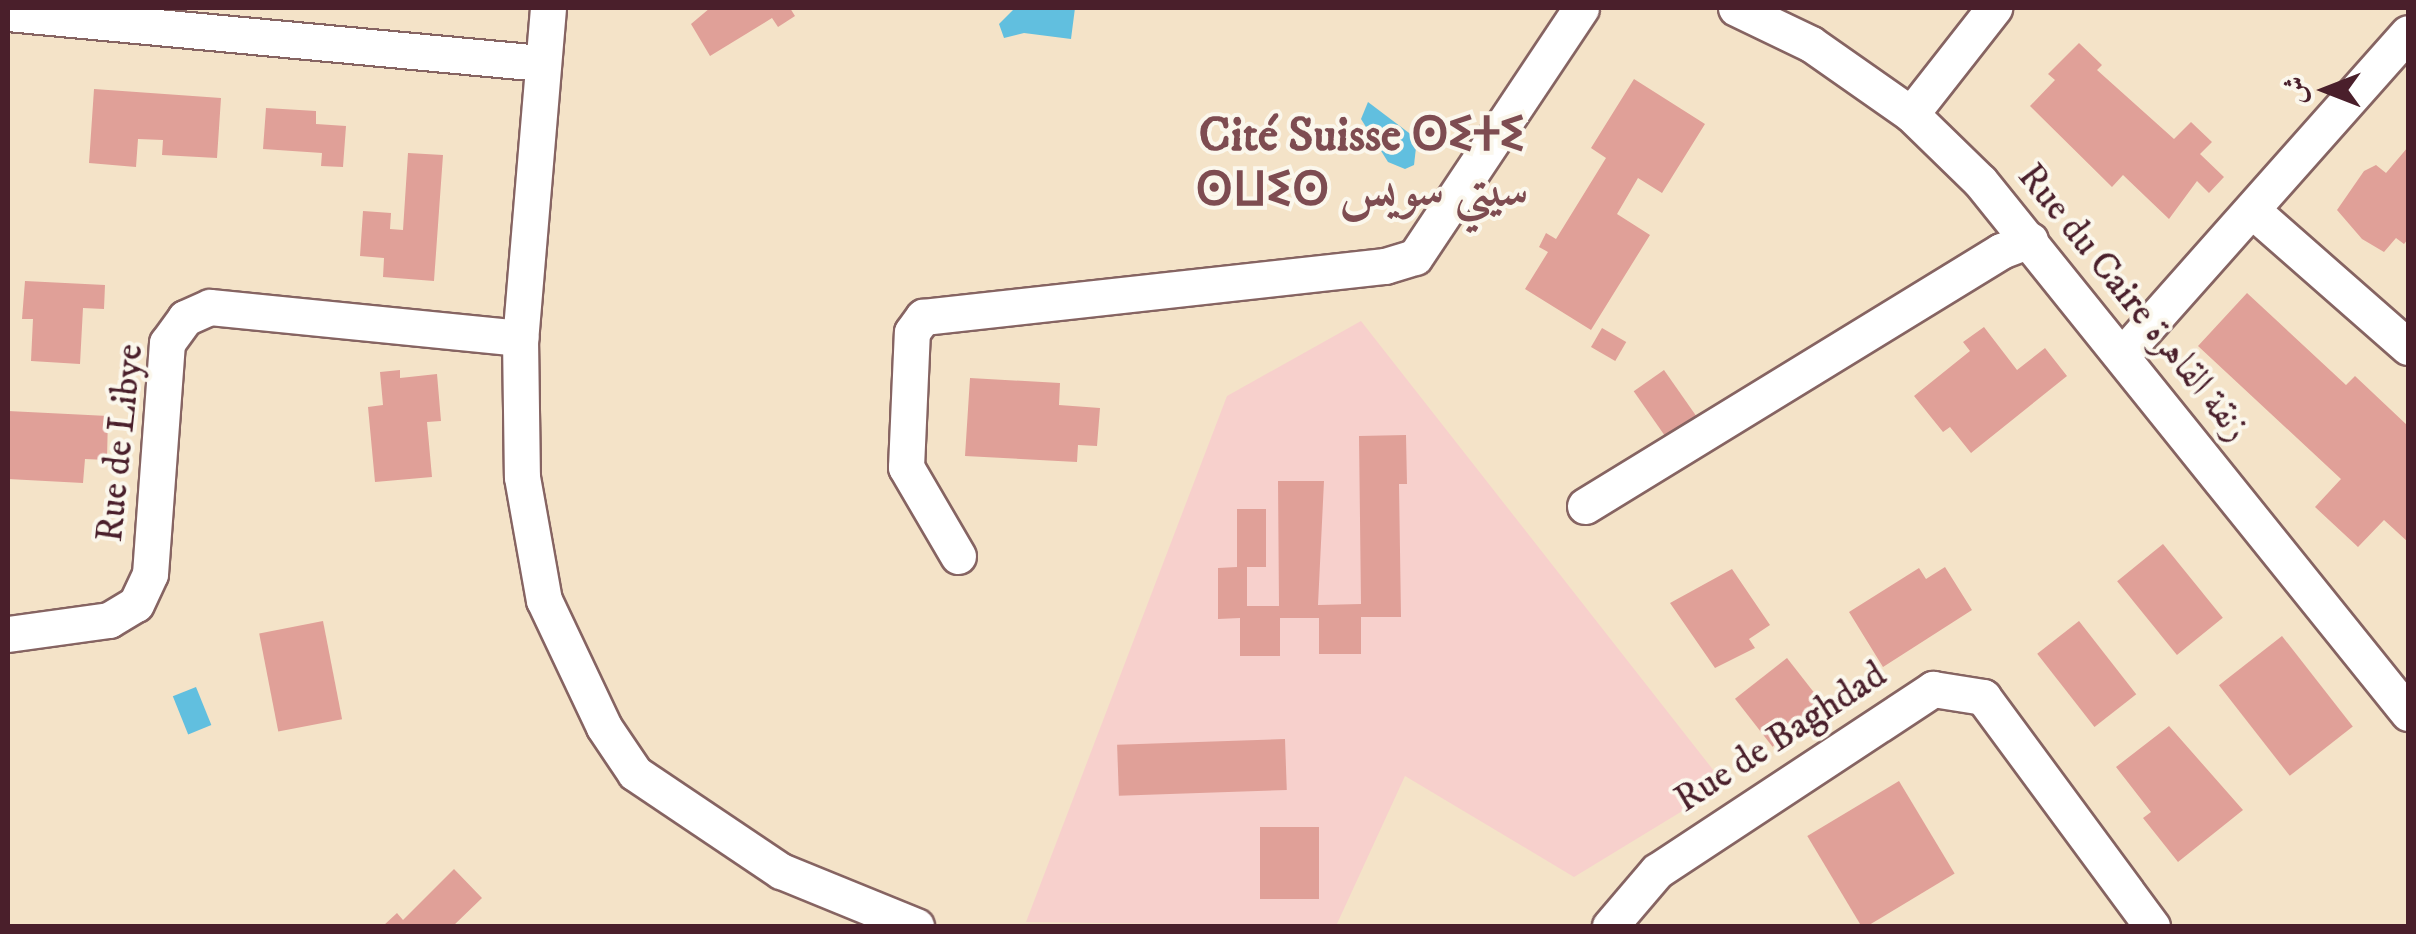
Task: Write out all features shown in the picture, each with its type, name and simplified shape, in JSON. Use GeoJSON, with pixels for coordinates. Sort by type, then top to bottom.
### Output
{"type":"FeatureCollection","features":[{"type":"Feature","properties":{"kind":"street"},"geometry":{"type":"LineString","coordinates":[[548,8],[520,338],[522,477],[544,600],[604,727],[635,774],[710,829],[781,872],[897,923]]}},
{"type":"Feature","properties":{"kind":"street"},"geometry":{"type":"LineString","coordinates":[[958,556],[906,467],[912,332],[924,318],[1415,257],[1581,8]]}},
{"type":"Feature","properties":{"kind":"street","name":"Rue du Caire زنقة القاهرة"},"geometry":{"type":"LineString","coordinates":[[1736,8],[1811,44],[1912,114],[2030,240],[2408,713]]}},
{"type":"Feature","properties":{"kind":"street"},"geometry":{"type":"LineString","coordinates":[[1912,114],[1994,8]]}},
{"type":"Feature","properties":{"kind":"street"},"geometry":{"type":"LineString","coordinates":[[8,13],[541,63]]}},
{"type":"Feature","properties":{"kind":"street"},"geometry":{"type":"LineString","coordinates":[[2123,354],[2408,34]]}},
{"type":"Feature","properties":{"kind":"street"},"geometry":{"type":"LineString","coordinates":[[2253,211],[2408,347]]}},
{"type":"Feature","properties":{"kind":"street"},"geometry":{"type":"LineString","coordinates":[[1586,506],[2001,250],[2030,240]]}},
{"type":"Feature","properties":{"kind":"street","name":"Rue de Libye"},"geometry":{"type":"LineString","coordinates":[[8,634],[109,620],[136,604],[150,574],[167,343],[185,318],[210,307],[520,338]]}},
{"type":"Feature","properties":{"kind":"street","name":"Rue de Baghdad"},"geometry":{"type":"LineString","coordinates":[[1610,926],[1657,871],[1933,689],[1983,697],[2152,926]]}},
{"type":"Feature","properties":{"kind":"shaded area"},"geometry":{"type":"Polygon","coordinates":[[[1361,321],[1725,785],[1574,877],[1405,776],[1336,926],[1026,922],[1227,396],[1361,321]]]}},
{"type":"Feature","properties":{"kind":"water"},"geometry":{"type":"Polygon","coordinates":[[[1015,8],[1075,8],[1071,39],[1024,33],[1004,38],[999,24],[1015,8]]]}},
{"type":"Feature","properties":{"kind":"water"},"geometry":{"type":"Polygon","coordinates":[[[1368,102],[1417,139],[1414,165],[1405,169],[1388,162],[1361,119],[1368,102]]]}},
{"type":"Feature","properties":{"kind":"water"},"geometry":{"type":"Polygon","coordinates":[[[196,687],[211,725],[188,734],[173,696],[196,687]]]}},
{"type":"Feature","properties":{"kind":"building"},"geometry":{"type":"Polygon","coordinates":[[[710,8],[790,8],[795,16],[778,27],[772,18],[710,56],[691,24],[710,8]]]}},
{"type":"Feature","properties":{"kind":"building"},"geometry":{"type":"Polygon","coordinates":[[[2079,43],[2102,65],[2097,70],[2174,139],[2191,122],[2212,142],[2200,154],[2224,177],[2209,193],[2197,181],[2169,219],[2123,175],[2112,187],[2030,106],[2055,80],[2048,74],[2079,43]]]}},
{"type":"Feature","properties":{"kind":"building"},"geometry":{"type":"Polygon","coordinates":[[[1634,79],[1705,124],[1662,193],[1638,178],[1617,214],[1650,235],[1591,330],[1525,289],[1548,252],[1539,247],[1546,233],[1556,239],[1606,158],[1591,148],[1634,79]]]}},
{"type":"Feature","properties":{"kind":"building"},"geometry":{"type":"Polygon","coordinates":[[[94,89],[221,98],[217,158],[162,155],[163,140],[138,139],[136,167],[89,163],[94,89]]]}},
{"type":"Feature","properties":{"kind":"building"},"geometry":{"type":"Polygon","coordinates":[[[266,108],[316,111],[316,124],[346,126],[343,167],[321,166],[322,153],[263,149],[266,108]]]}},
{"type":"Feature","properties":{"kind":"building"},"geometry":{"type":"Polygon","coordinates":[[[2408,147],[2408,239],[2404,244],[2396,238],[2384,252],[2362,239],[2337,210],[2364,171],[2376,165],[2386,173],[2408,147]]]}},
{"type":"Feature","properties":{"kind":"building"},"geometry":{"type":"Polygon","coordinates":[[[408,153],[443,155],[434,281],[383,277],[384,258],[360,256],[363,211],[391,213],[390,229],[403,230],[408,153]]]}},
{"type":"Feature","properties":{"kind":"building"},"geometry":{"type":"Polygon","coordinates":[[[25,281],[105,285],[104,309],[83,308],[80,364],[31,361],[33,319],[22,319],[25,281]]]}},
{"type":"Feature","properties":{"kind":"building"},"geometry":{"type":"Polygon","coordinates":[[[2247,293],[2346,385],[2355,376],[2408,426],[2408,542],[2384,520],[2358,547],[2315,507],[2341,479],[2198,346],[2247,293]]]}},
{"type":"Feature","properties":{"kind":"building"},"geometry":{"type":"Polygon","coordinates":[[[1984,327],[2017,370],[2045,348],[2067,376],[1971,453],[1950,427],[1943,432],[1914,396],[1970,351],[1963,342],[1984,327]]]}},
{"type":"Feature","properties":{"kind":"building"},"geometry":{"type":"Polygon","coordinates":[[[1602,328],[1626,342],[1615,361],[1591,347],[1602,328]]]}},
{"type":"Feature","properties":{"kind":"building"},"geometry":{"type":"Polygon","coordinates":[[[400,370],[400,378],[437,374],[441,421],[427,422],[432,477],[375,482],[368,407],[383,405],[380,372],[400,370]]]}},
{"type":"Feature","properties":{"kind":"building"},"geometry":{"type":"Polygon","coordinates":[[[1664,370],[1697,418],[1667,439],[1634,391],[1664,370]]]}},
{"type":"Feature","properties":{"kind":"building"},"geometry":{"type":"Polygon","coordinates":[[[970,378],[1060,383],[1059,405],[1100,408],[1097,446],[1078,445],[1077,462],[965,456],[970,378]]]}},
{"type":"Feature","properties":{"kind":"building"},"geometry":{"type":"Polygon","coordinates":[[[8,411],[108,416],[107,460],[85,459],[83,483],[8,479],[8,411]]]}},
{"type":"Feature","properties":{"kind":"building"},"geometry":{"type":"Polygon","coordinates":[[[1406,435],[1407,484],[1399,484],[1401,617],[1361,617],[1361,654],[1319,654],[1319,618],[1280,618],[1280,656],[1240,656],[1240,618],[1218,619],[1218,568],[1237,567],[1237,509],[1266,509],[1266,567],[1247,567],[1247,606],[1279,606],[1278,481],[1324,481],[1318,605],[1361,604],[1359,436],[1406,435]]]}},
{"type":"Feature","properties":{"kind":"building"},"geometry":{"type":"Polygon","coordinates":[[[2163,544],[2223,618],[2177,655],[2117,581],[2163,544]]]}},
{"type":"Feature","properties":{"kind":"building"},"geometry":{"type":"Polygon","coordinates":[[[1945,567],[1972,610],[1883,667],[1849,612],[1919,568],[1926,579],[1945,567]]]}},
{"type":"Feature","properties":{"kind":"building"},"geometry":{"type":"Polygon","coordinates":[[[1732,569],[1770,625],[1749,639],[1755,648],[1715,668],[1670,603],[1732,569]]]}},
{"type":"Feature","properties":{"kind":"building"},"geometry":{"type":"Polygon","coordinates":[[[323,621],[342,719],[278,732],[259,633],[323,621]]]}},
{"type":"Feature","properties":{"kind":"building"},"geometry":{"type":"Polygon","coordinates":[[[2079,621],[2136,694],[2094,727],[2037,654],[2079,621]]]}},
{"type":"Feature","properties":{"kind":"building"},"geometry":{"type":"Polygon","coordinates":[[[2282,636],[2353,727],[2290,776],[2219,685],[2282,636]]]}},
{"type":"Feature","properties":{"kind":"building"},"geometry":{"type":"Polygon","coordinates":[[[1787,658],[1825,706],[1773,747],[1735,699],[1787,658]]]}},
{"type":"Feature","properties":{"kind":"building"},"geometry":{"type":"Polygon","coordinates":[[[2169,726],[2243,810],[2178,862],[2143,818],[2151,812],[2116,767],[2169,726]]]}},
{"type":"Feature","properties":{"kind":"building"},"geometry":{"type":"Polygon","coordinates":[[[1285,739],[1287,790],[1119,796],[1117,745],[1285,739]]]}},
{"type":"Feature","properties":{"kind":"building"},"geometry":{"type":"Polygon","coordinates":[[[1899,781],[1955,874],[1861,926],[1807,836],[1899,781]]]}},
{"type":"Feature","properties":{"kind":"building"},"geometry":{"type":"Polygon","coordinates":[[[1260,827],[1319,827],[1319,899],[1260,899],[1260,827]]]}},
{"type":"Feature","properties":{"kind":"building"},"geometry":{"type":"Polygon","coordinates":[[[454,869],[482,898],[453,926],[383,926],[397,913],[403,920],[454,869]]]}},
{"type":"Feature","properties":{"kind":"district","name":"Cité Suisse ⵙⵉⵜⵉ ⵙⵡⵉⵙ سيتي سويس"},"geometry":{"type":"Point","coordinates":[1362,164]}}]}
